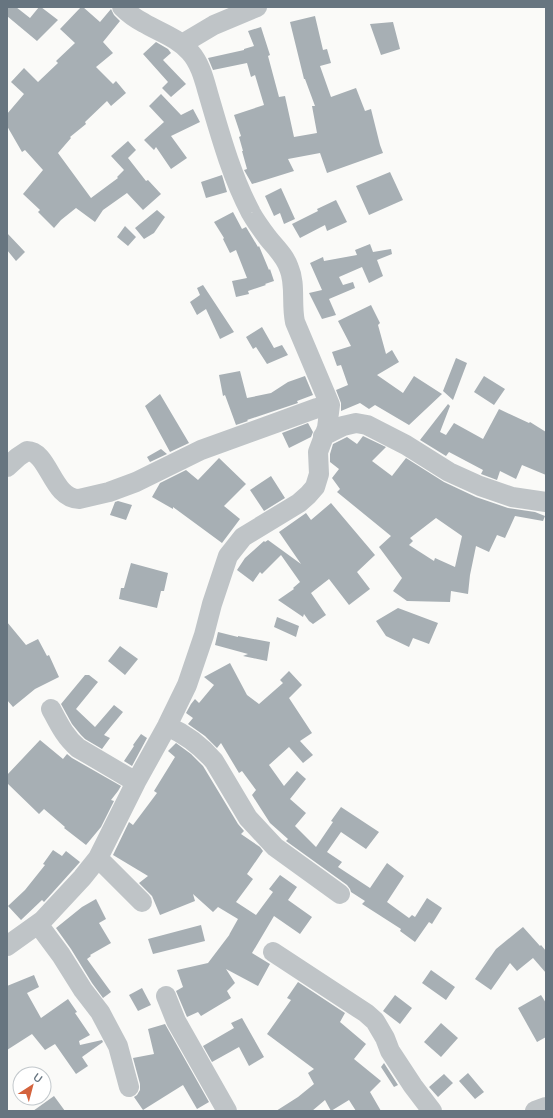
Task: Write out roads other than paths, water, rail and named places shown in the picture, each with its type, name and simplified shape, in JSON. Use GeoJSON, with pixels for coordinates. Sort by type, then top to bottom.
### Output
{"type":"FeatureCollection","features":[{"type":"Feature","properties":{"kind":"street"},"geometry":{"type":"LineString","coordinates":[[7,946],[42,921],[66,896],[98,858],[187,685],[228,556],[243,537],[298,503],[316,487],[318,474],[318,452],[327,428],[330,405],[295,322],[293,312],[293,287],[290,269],[280,252],[259,226],[241,193],[229,163],[201,70],[190,52],[182,44],[142,22],[122,7]]}},
{"type":"Feature","properties":{"kind":"street"},"geometry":{"type":"LineString","coordinates":[[182,44],[214,25],[257,7]]}},
{"type":"Feature","properties":{"kind":"street"},"geometry":{"type":"LineString","coordinates":[[7,467],[27,451],[34,452],[40,457],[62,491],[71,498],[80,499],[109,492],[136,482],[201,450],[317,408],[330,405]]}},
{"type":"Feature","properties":{"kind":"street"},"geometry":{"type":"LineString","coordinates":[[323,436],[343,426],[356,423],[367,425],[406,445],[449,472],[480,486],[512,497],[546,502]]}},
{"type":"Feature","properties":{"kind":"street"},"geometry":{"type":"LineString","coordinates":[[51,709],[65,735],[78,748],[136,782]]}},
{"type":"Feature","properties":{"kind":"street"},"geometry":{"type":"LineString","coordinates":[[167,726],[195,743],[210,756],[248,818],[275,847],[340,894]]}},
{"type":"Feature","properties":{"kind":"street"},"geometry":{"type":"LineString","coordinates":[[98,858],[142,902]]}},
{"type":"Feature","properties":{"kind":"street"},"geometry":{"type":"LineString","coordinates":[[38,924],[61,954],[83,990],[100,1012],[118,1046],[129,1087]]}},
{"type":"Feature","properties":{"kind":"street"},"geometry":{"type":"LineString","coordinates":[[273,952],[366,1013],[375,1021],[385,1038],[390,1051],[413,1086],[432,1111]]}},
{"type":"Feature","properties":{"kind":"street"},"geometry":{"type":"LineString","coordinates":[[166,996],[176,1021],[227,1111]]}},
{"type":"Feature","properties":{"kind":"street"},"geometry":{"type":"LineString","coordinates":[[535,1111],[546,1107]]}}]}
